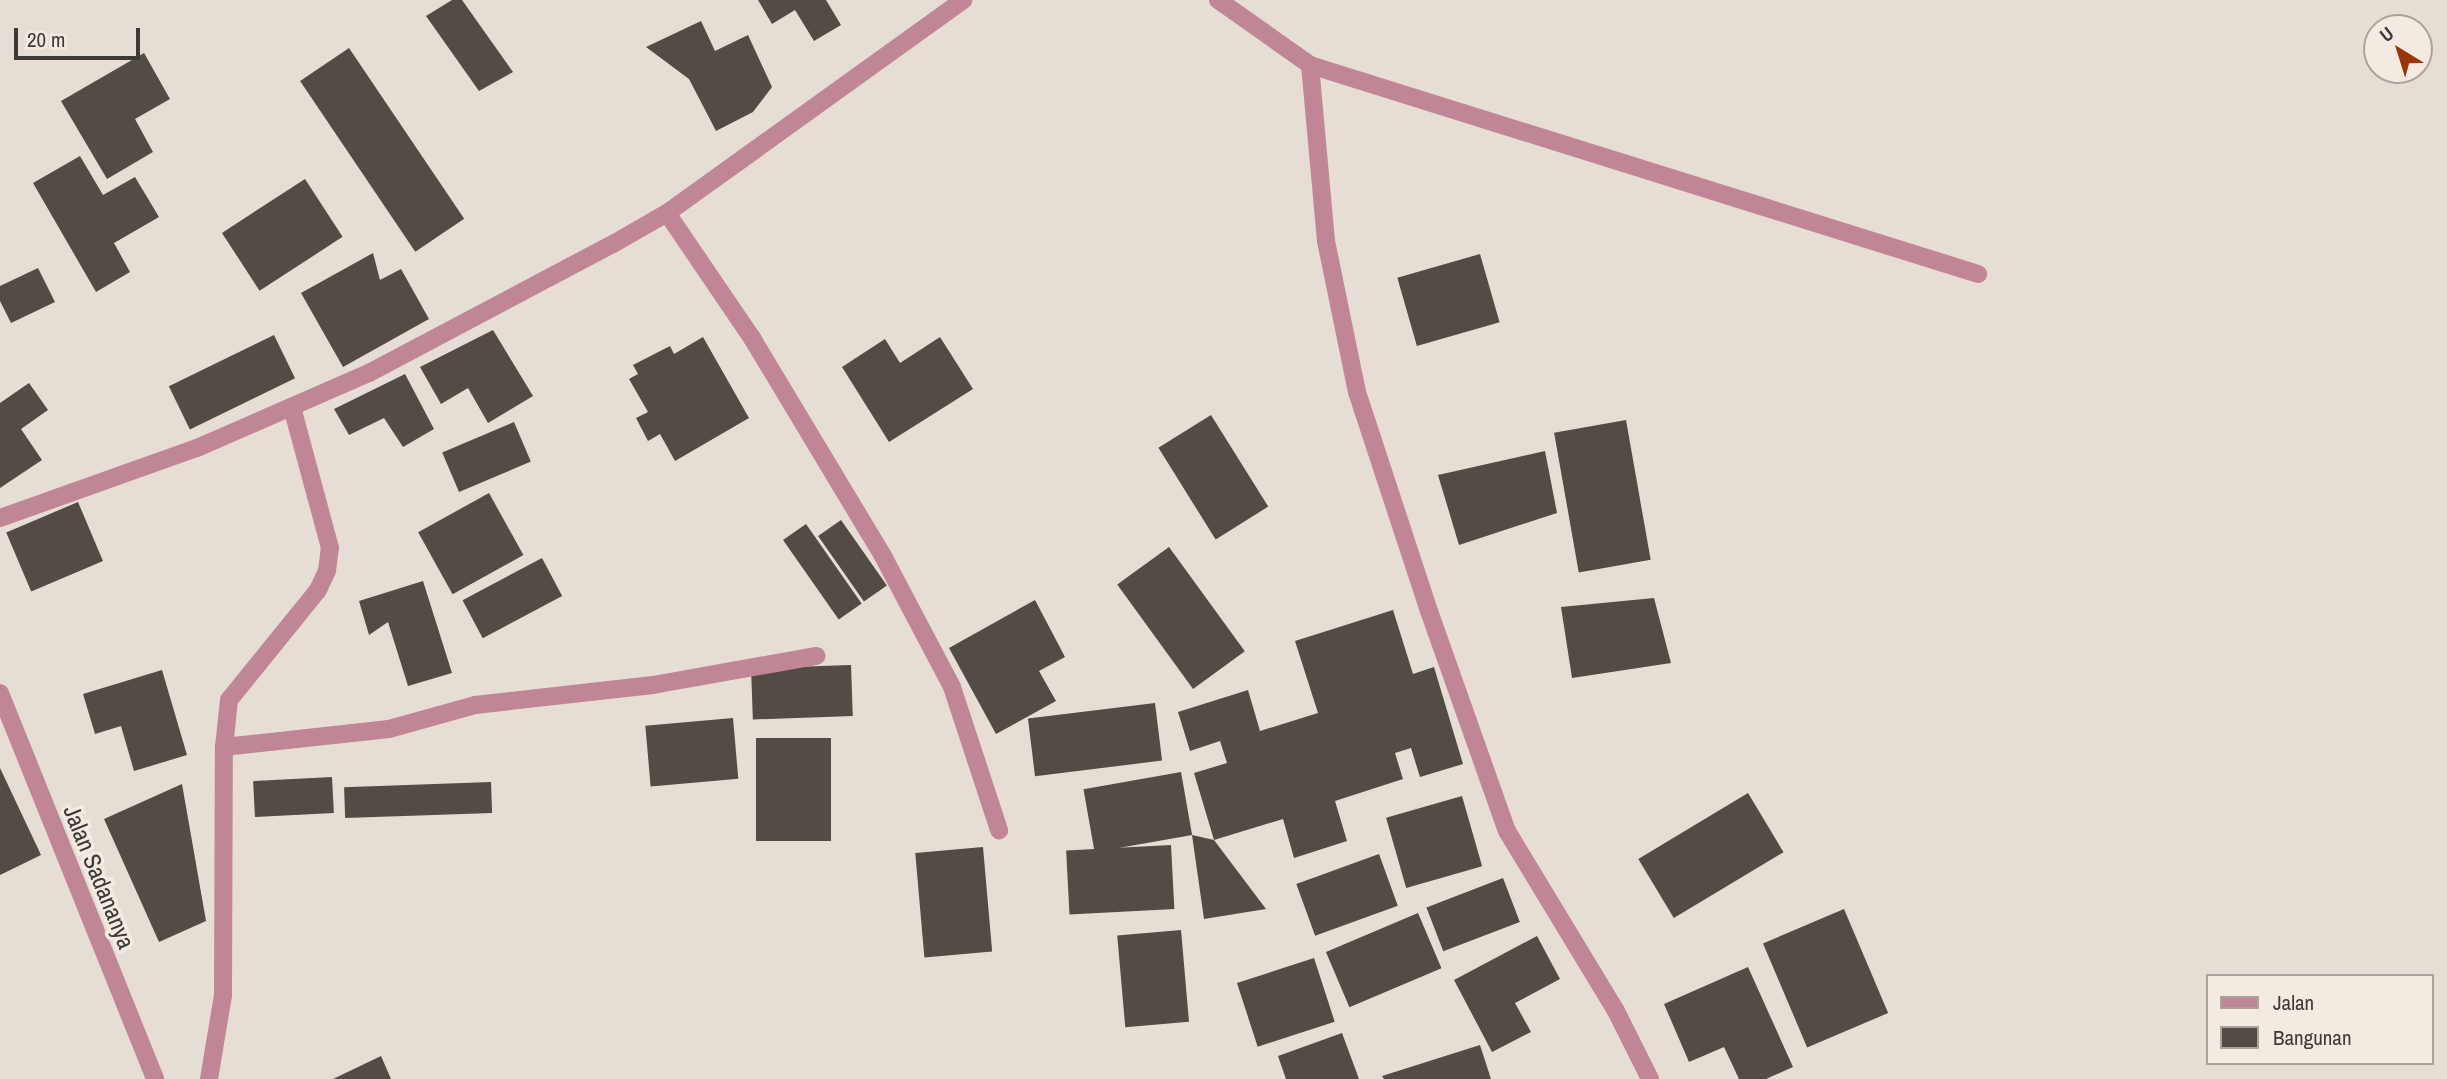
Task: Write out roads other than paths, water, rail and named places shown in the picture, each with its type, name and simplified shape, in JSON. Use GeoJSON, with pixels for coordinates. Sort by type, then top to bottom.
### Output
{"type":"FeatureCollection","features":[{"type":"Feature","properties":{"kind":"street"},"geometry":{"type":"LineString","coordinates":[[0,518],[197,448],[369,373],[667,213],[963,0]]}},
{"type":"Feature","properties":{"kind":"street"},"geometry":{"type":"LineString","coordinates":[[1218,0],[1310,65],[1978,274]]}},
{"type":"Feature","properties":{"kind":"street"},"geometry":{"type":"LineString","coordinates":[[1310,65],[1326,242],[1357,392],[1425,598],[1507,831],[1616,1011],[1650,1079]]}},
{"type":"Feature","properties":{"kind":"street"},"geometry":{"type":"LineString","coordinates":[[667,213],[752,338],[883,556],[951,687],[999,830]]}},
{"type":"Feature","properties":{"kind":"street"},"geometry":{"type":"LineString","coordinates":[[209,1079],[223,995],[224,747],[229,700],[318,590],[327,571],[330,548],[292,407]]}},
{"type":"Feature","properties":{"kind":"street"},"geometry":{"type":"LineString","coordinates":[[224,747],[389,729],[475,705],[653,685],[816,656]]}},
{"type":"Feature","properties":{"kind":"street","name":"Jalan Sadananya"},"geometry":{"type":"LineString","coordinates":[[0,693],[155,1079]]}}]}
